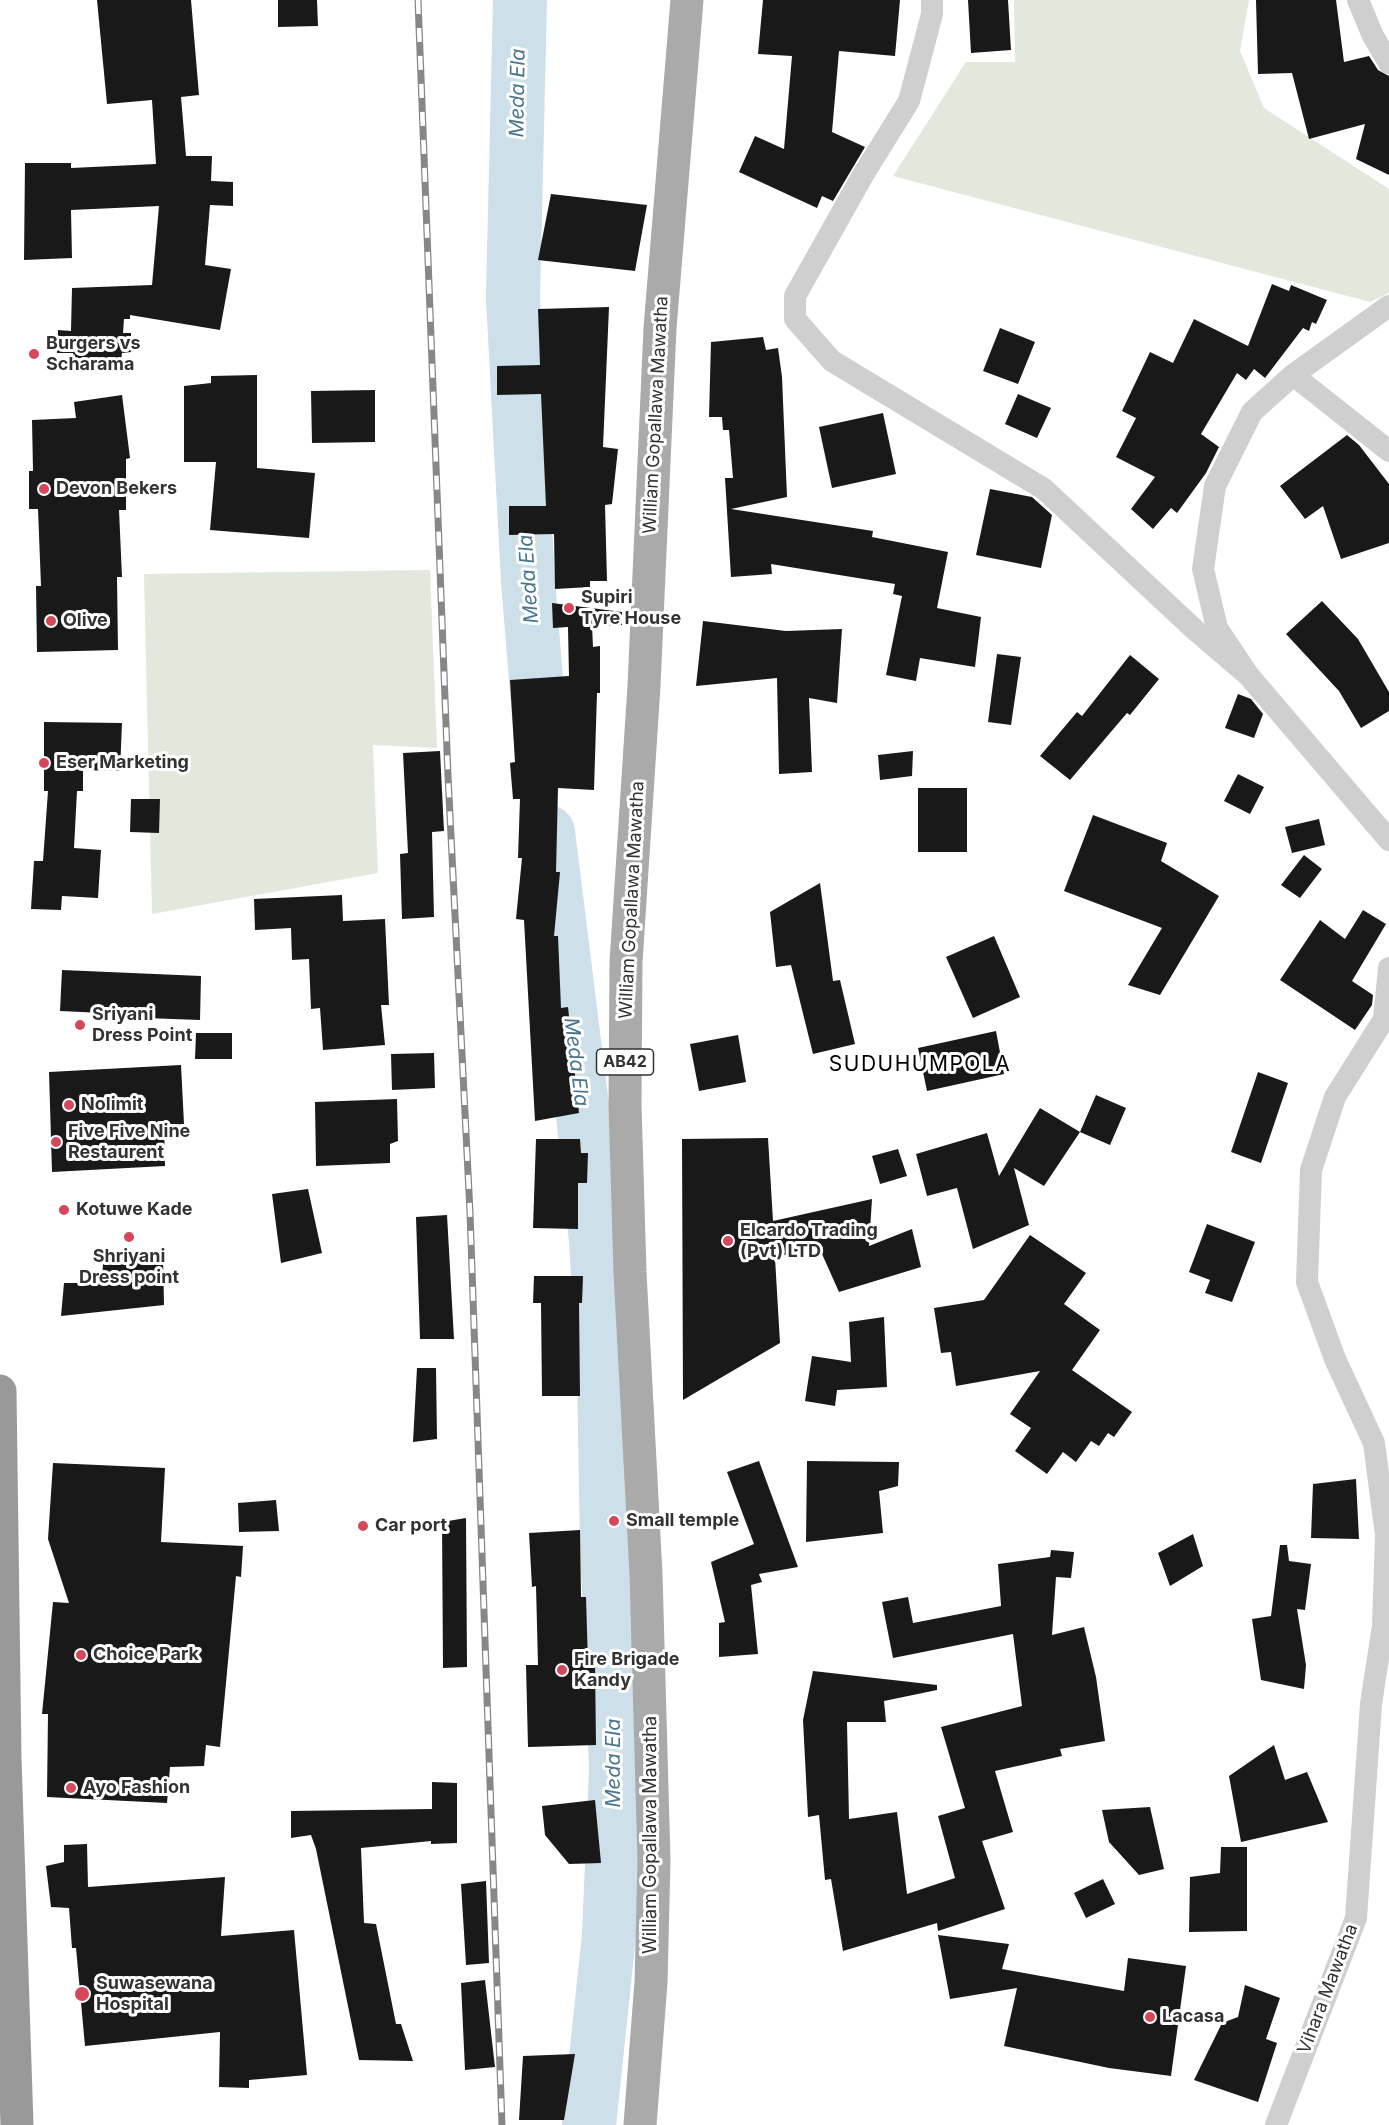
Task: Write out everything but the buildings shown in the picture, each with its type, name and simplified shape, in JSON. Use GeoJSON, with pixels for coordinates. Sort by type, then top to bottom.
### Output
{"type":"FeatureCollection","features":[{"type":"Feature","properties":{"kind":"highway"},"geometry":{"type":"LineString","coordinates":[[0,1390],[2,1758],[16,2125]]}},
{"type":"Feature","properties":{"kind":"main road","name":"William Gopallawa Mawatha"},"geometry":{"type":"LineString","coordinates":[[640,2125],[651,1982],[654,1860],[646,1574],[630,1272],[625,1104],[626,962],[645,686],[649,526],[660,328],[687,0]]}},
{"type":"Feature","properties":{"kind":"street"},"geometry":{"type":"LineString","coordinates":[[932,0],[932,14],[909,101],[863,175],[795,296],[795,319],[832,361],[1044,489],[1194,629],[1249,676]]}},
{"type":"Feature","properties":{"kind":"street"},"geometry":{"type":"LineString","coordinates":[[1358,0],[1373,36],[1389,63]]}},
{"type":"Feature","properties":{"kind":"street"},"geometry":{"type":"LineString","coordinates":[[1389,306],[1293,375],[1252,412],[1215,486],[1203,569],[1217,628],[1249,676],[1389,840]]}},
{"type":"Feature","properties":{"kind":"street"},"geometry":{"type":"LineString","coordinates":[[1293,375],[1389,451]]}},
{"type":"Feature","properties":{"kind":"street"},"geometry":{"type":"LineString","coordinates":[[1387,1019],[1389,968]]}},
{"type":"Feature","properties":{"kind":"street","name":"Vihara Mawatha"},"geometry":{"type":"LineString","coordinates":[[1276,2125],[1356,1918],[1371,1704],[1383,1626],[1386,1535],[1374,1443],[1335,1359],[1307,1282],[1311,1170],[1335,1097],[1387,1019]]}},
{"type":"Feature","properties":{"kind":"shaded area"},"geometry":{"type":"Polygon","coordinates":[[[1014,0],[1249,0],[1240,51],[1264,108],[1389,189],[1389,293],[1370,302],[893,176],[966,62],[1015,62],[1014,0]]]}},
{"type":"Feature","properties":{"kind":"shaded area"},"geometry":{"type":"Polygon","coordinates":[[[430,570],[437,748],[373,745],[378,873],[152,914],[144,574],[430,570]]]}},
{"type":"Feature","properties":{"kind":"waterway","name":"Meda Ela"},"geometry":{"type":"LineString","coordinates":[[520,0],[513,298],[528,581],[542,753]]}},
{"type":"Feature","properties":{"kind":"waterway","name":"Meda Ela"},"geometry":{"type":"LineString","coordinates":[[548,832],[583,1114],[596,1241],[604,1371],[607,1545],[616,1769],[609,1935],[589,2125]]}},
{"type":"Feature","properties":{"kind":"railway"},"geometry":{"type":"LineString","coordinates":[[418,0],[448,776],[470,1212],[502,2125]]}},
{"type":"Feature","properties":{"kind":"place","name":"Burgers vs Scharama"},"geometry":{"type":"Point","coordinates":[34,354]}},
{"type":"Feature","properties":{"kind":"place","name":"Devon Bekers"},"geometry":{"type":"Point","coordinates":[44,489]}},
{"type":"Feature","properties":{"kind":"place","name":"Supiri Tyre House"},"geometry":{"type":"Point","coordinates":[569,608]}},
{"type":"Feature","properties":{"kind":"place","name":"Olive"},"geometry":{"type":"Point","coordinates":[51,621]}},
{"type":"Feature","properties":{"kind":"place","name":"Eser Marketing"},"geometry":{"type":"Point","coordinates":[44,763]}},
{"type":"Feature","properties":{"kind":"place","name":"Sriyani Dress Point"},"geometry":{"type":"Point","coordinates":[80,1025]}},
{"type":"Feature","properties":{"kind":"place","name":"Nolimit"},"geometry":{"type":"Point","coordinates":[69,1105]}},
{"type":"Feature","properties":{"kind":"place","name":"Five Five Nine Restaurent"},"geometry":{"type":"Point","coordinates":[56,1142]}},
{"type":"Feature","properties":{"kind":"place","name":"Kotuwe Kade"},"geometry":{"type":"Point","coordinates":[64,1210]}},
{"type":"Feature","properties":{"kind":"place","name":"Shriyani Dress point"},"geometry":{"type":"Point","coordinates":[129,1237]}},
{"type":"Feature","properties":{"kind":"place","name":"Elcardo Trading (Pvt) LTD"},"geometry":{"type":"Point","coordinates":[728,1241]}},
{"type":"Feature","properties":{"kind":"place","name":"Small temple"},"geometry":{"type":"Point","coordinates":[614,1521]}},
{"type":"Feature","properties":{"kind":"place","name":"Car port"},"geometry":{"type":"Point","coordinates":[363,1526]}},
{"type":"Feature","properties":{"kind":"place","name":"Choice Park"},"geometry":{"type":"Point","coordinates":[81,1655]}},
{"type":"Feature","properties":{"kind":"place","name":"Fire Brigade Kandy"},"geometry":{"type":"Point","coordinates":[562,1670]}},
{"type":"Feature","properties":{"kind":"place","name":"Ayo Fashion"},"geometry":{"type":"Point","coordinates":[71,1788]}},
{"type":"Feature","properties":{"kind":"place","name":"Suwasewana Hospital"},"geometry":{"type":"Point","coordinates":[82,1994]}},
{"type":"Feature","properties":{"kind":"place","name":"Lacasa"},"geometry":{"type":"Point","coordinates":[1150,2017]}},
{"type":"Feature","properties":{"kind":"district","name":"SUDUHUMPOLA"},"geometry":{"type":"Point","coordinates":[920,1065]}}]}
